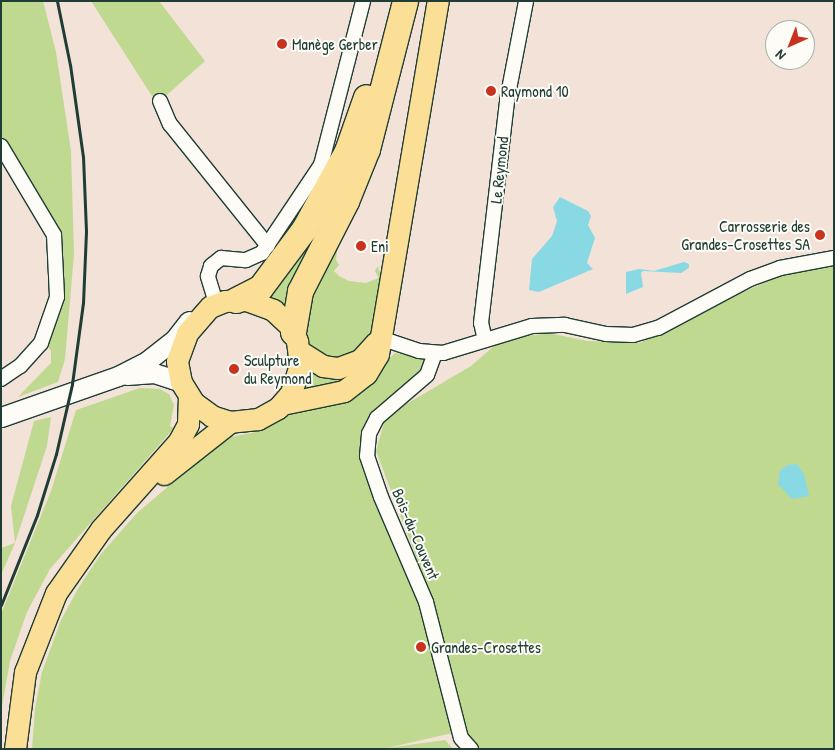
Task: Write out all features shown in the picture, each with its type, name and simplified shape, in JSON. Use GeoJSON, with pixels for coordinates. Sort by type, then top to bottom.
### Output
{"type":"FeatureCollection","features":[{"type":"Feature","properties":{"kind":"highway"},"geometry":{"type":"LineString","coordinates":[[221,303],[252,294],[269,278],[304,229],[334,177],[361,113],[389,1]]}},
{"type":"Feature","properties":{"kind":"highway"},"geometry":{"type":"LineString","coordinates":[[296,342],[300,292],[346,201],[367,149],[405,1]]}},
{"type":"Feature","properties":{"kind":"main road"},"geometry":{"type":"LineString","coordinates":[[118,376],[154,373],[185,389],[212,416],[230,422],[258,419],[282,404],[330,396],[350,387],[371,368],[378,354],[438,1]]}},
{"type":"Feature","properties":{"kind":"main road"},"geometry":{"type":"LineString","coordinates":[[15,749],[25,672],[48,611],[74,564],[183,434],[190,411],[177,361],[182,344],[221,303]]}},
{"type":"Feature","properties":{"kind":"main road"},"geometry":{"type":"LineString","coordinates":[[1,417],[118,376],[157,355],[193,316],[221,303],[258,303],[273,310],[296,342],[323,366],[344,367],[360,360],[380,338]]}},
{"type":"Feature","properties":{"kind":"main road"},"geometry":{"type":"LineString","coordinates":[[282,404],[298,375],[296,342]]}},
{"type":"Feature","properties":{"kind":"main road"},"geometry":{"type":"LineString","coordinates":[[125,503],[230,422]]}},
{"type":"Feature","properties":{"kind":"street"},"geometry":{"type":"LineString","coordinates":[[221,303],[208,276],[211,266],[221,258],[251,259],[268,246],[320,164],[363,1]]}},
{"type":"Feature","properties":{"kind":"street","name":"Le Reymond"},"geometry":{"type":"LineString","coordinates":[[485,340],[481,323],[507,100],[526,1]]}},
{"type":"Feature","properties":{"kind":"street"},"geometry":{"type":"LineString","coordinates":[[160,101],[170,124],[268,246]]}},
{"type":"Feature","properties":{"kind":"street"},"geometry":{"type":"LineString","coordinates":[[1,146],[54,235],[57,296],[41,344],[20,366],[1,379]]}},
{"type":"Feature","properties":{"kind":"street"},"geometry":{"type":"LineString","coordinates":[[380,338],[435,353],[458,351],[516,329],[544,325],[619,336],[646,332],[671,322],[750,279],[789,266],[834,258]]}},
{"type":"Feature","properties":{"kind":"street","name":"Bois-du-Couvent"},"geometry":{"type":"LineString","coordinates":[[435,353],[427,375],[377,418],[369,434],[368,456],[381,497],[426,602],[461,738],[470,749]]}},
{"type":"Feature","properties":{"kind":"green space"},"geometry":{"type":"Polygon","coordinates":[[[1,1],[43,1],[56,52],[71,151],[74,254],[65,359],[58,382],[18,397],[51,363],[51,351],[47,345],[63,302],[63,250],[60,236],[1,137],[1,1]]]}},
{"type":"Feature","properties":{"kind":"green space"},"geometry":{"type":"Polygon","coordinates":[[[91,1],[159,1],[205,61],[160,101],[152,96],[91,1]]]}},
{"type":"Feature","properties":{"kind":"green space"},"geometry":{"type":"Polygon","coordinates":[[[328,201],[284,313],[261,299],[328,201]]]}},
{"type":"Feature","properties":{"kind":"green space"},"geometry":{"type":"Polygon","coordinates":[[[338,243],[336,260],[339,265],[334,271],[339,276],[349,281],[366,283],[379,278],[375,271],[378,266],[381,278],[374,332],[343,363],[308,349],[301,315],[338,243]]]}},
{"type":"Feature","properties":{"kind":"green space"},"geometry":{"type":"Polygon","coordinates":[[[834,263],[834,749],[460,749],[457,732],[387,748],[445,740],[453,749],[32,749],[35,708],[42,672],[61,620],[79,587],[101,554],[137,513],[225,438],[256,432],[277,423],[292,412],[336,404],[349,397],[395,353],[421,358],[425,362],[424,372],[370,417],[360,447],[432,599],[376,451],[386,416],[471,366],[501,340],[548,333],[588,341],[640,343],[711,306],[796,269],[834,263]]]}},
{"type":"Feature","properties":{"kind":"green space"},"geometry":{"type":"Polygon","coordinates":[[[306,363],[358,376],[297,395],[306,363]]]}},
{"type":"Feature","properties":{"kind":"green space"},"geometry":{"type":"Polygon","coordinates":[[[140,388],[160,389],[169,394],[174,405],[170,426],[174,428],[50,569],[27,612],[10,661],[1,712],[1,614],[51,491],[76,410],[140,388]]]}},
{"type":"Feature","properties":{"kind":"green space"},"geometry":{"type":"Polygon","coordinates":[[[51,417],[47,446],[15,543],[11,506],[34,421],[51,417]]]}},
{"type":"Feature","properties":{"kind":"green space"},"geometry":{"type":"Polygon","coordinates":[[[15,543],[1,575],[1,548],[15,543]]]}},
{"type":"Feature","properties":{"kind":"water"},"geometry":{"type":"Polygon","coordinates":[[[560,197],[588,211],[591,216],[588,225],[595,238],[587,263],[593,269],[539,292],[529,290],[532,259],[552,236],[557,221],[553,207],[560,197]]]}},
{"type":"Feature","properties":{"kind":"water"},"geometry":{"type":"Polygon","coordinates":[[[684,262],[689,264],[689,268],[681,273],[643,271],[641,273],[643,287],[626,294],[626,272],[639,269],[654,271],[684,262]]]}},
{"type":"Feature","properties":{"kind":"water"},"geometry":{"type":"Polygon","coordinates":[[[797,464],[804,474],[809,496],[792,499],[778,484],[780,470],[788,465],[797,464]]]}},
{"type":"Feature","properties":{"kind":"railway"},"geometry":{"type":"LineString","coordinates":[[1,605],[37,515],[56,454],[72,384],[83,303],[86,231],[83,157],[70,65],[57,1]]}},
{"type":"Feature","properties":{"kind":"place","name":"Manège Gerber"},"geometry":{"type":"Point","coordinates":[282,44]}},
{"type":"Feature","properties":{"kind":"place","name":"Raymond 10"},"geometry":{"type":"Point","coordinates":[491,91]}},
{"type":"Feature","properties":{"kind":"place","name":"Carrosserie des Grandes-Crosettes SA"},"geometry":{"type":"Point","coordinates":[820,235]}},
{"type":"Feature","properties":{"kind":"place","name":"Eni"},"geometry":{"type":"Point","coordinates":[361,246]}},
{"type":"Feature","properties":{"kind":"place","name":"Sculpture du Reymond"},"geometry":{"type":"Point","coordinates":[234,369]}},
{"type":"Feature","properties":{"kind":"place","name":"Grandes-Crosettes"},"geometry":{"type":"Point","coordinates":[421,647]}}]}
